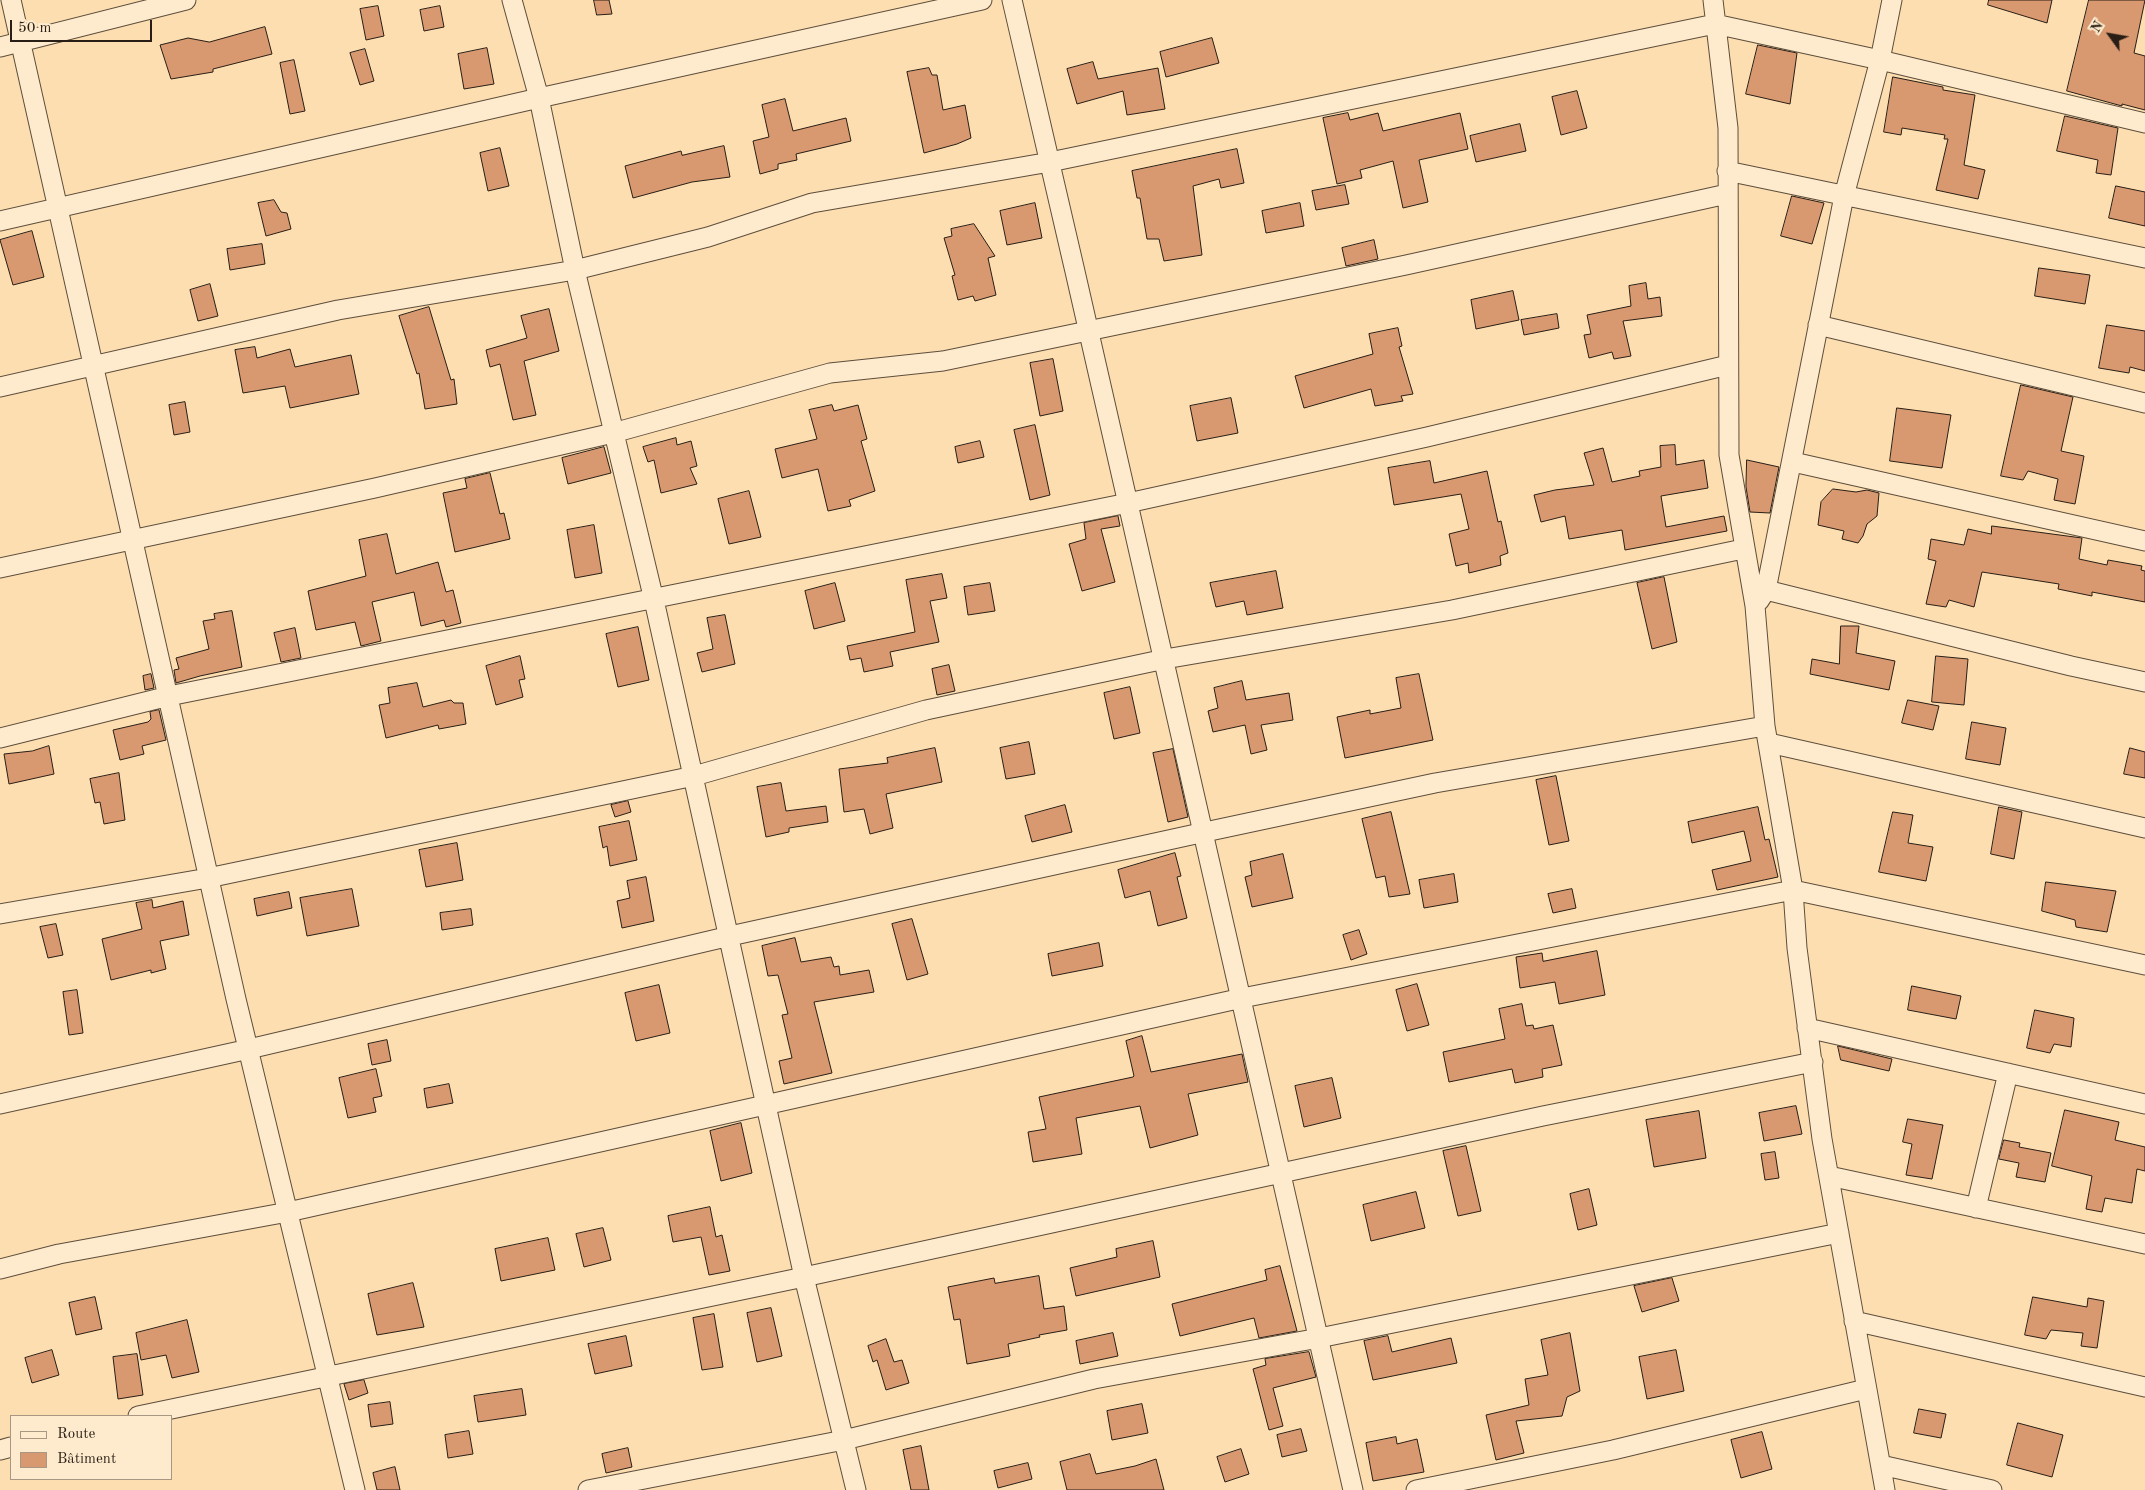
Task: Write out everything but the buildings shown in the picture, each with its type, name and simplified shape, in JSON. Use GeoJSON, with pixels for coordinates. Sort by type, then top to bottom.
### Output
{"type":"FeatureCollection","features":[{"type":"Feature","properties":{"kind":"street"},"geometry":{"type":"LineString","coordinates":[[11,0],[23,43],[58,208],[169,696],[208,878],[355,1490]]}},
{"type":"Feature","properties":{"kind":"street"},"geometry":{"type":"LineString","coordinates":[[0,48],[186,0]]}},
{"type":"Feature","properties":{"kind":"street"},"geometry":{"type":"LineString","coordinates":[[512,0],[539,98],[575,270],[654,600],[730,936],[804,1277],[856,1490]]}},
{"type":"Feature","properties":{"kind":"street"},"geometry":{"type":"LineString","coordinates":[[0,220],[982,0]]}},
{"type":"Feature","properties":{"kind":"street"},"geometry":{"type":"LineString","coordinates":[[1012,0],[1165,659],[1353,1490]]}},
{"type":"Feature","properties":{"kind":"street"},"geometry":{"type":"LineString","coordinates":[[1713,0],[1728,128],[1729,455],[1743,549],[1755,606],[1767,734],[1793,890],[1807,1028],[1829,1176],[1884,1490]]}},
{"type":"Feature","properties":{"kind":"street"},"geometry":{"type":"LineString","coordinates":[[1755,606],[1766,590],[1793,462],[1844,196],[1880,60],[1892,0]]}},
{"type":"Feature","properties":{"kind":"street"},"geometry":{"type":"LineString","coordinates":[[0,387],[94,364],[338,310],[575,270],[708,237],[812,203],[1050,162],[1715,24],[1880,60],[2145,123]]}},
{"type":"Feature","properties":{"kind":"street"},"geometry":{"type":"LineString","coordinates":[[1727,171],[2145,258]]}},
{"type":"Feature","properties":{"kind":"street"},"geometry":{"type":"LineString","coordinates":[[0,568],[613,433],[830,373],[943,361],[1406,264],[1727,194]]}},
{"type":"Feature","properties":{"kind":"street"},"geometry":{"type":"LineString","coordinates":[[1818,325],[2145,403]]}},
{"type":"Feature","properties":{"kind":"street"},"geometry":{"type":"LineString","coordinates":[[0,738],[169,696],[654,600],[1128,503],[1427,437],[1728,365]]}},
{"type":"Feature","properties":{"kind":"street"},"geometry":{"type":"LineString","coordinates":[[1793,462],[2145,541]]}},
{"type":"Feature","properties":{"kind":"street"},"geometry":{"type":"LineString","coordinates":[[0,914],[208,878],[694,776],[926,710],[1165,659],[1452,610],[1743,549]]}},
{"type":"Feature","properties":{"kind":"street"},"geometry":{"type":"LineString","coordinates":[[1766,590],[2070,666],[2145,682]]}},
{"type":"Feature","properties":{"kind":"street"},"geometry":{"type":"LineString","coordinates":[[0,1104],[249,1049],[730,936],[1435,783],[1767,734],[2145,828]]}},
{"type":"Feature","properties":{"kind":"street"},"geometry":{"type":"LineString","coordinates":[[0,1269],[59,1254],[288,1212],[1242,998],[1793,890],[2145,964]]}},
{"type":"Feature","properties":{"kind":"street"},"geometry":{"type":"LineString","coordinates":[[1807,1028],[2145,1104]]}},
{"type":"Feature","properties":{"kind":"street"},"geometry":{"type":"LineString","coordinates":[[143,1415],[804,1277],[1543,1116],[1813,1062]]}},
{"type":"Feature","properties":{"kind":"street"},"geometry":{"type":"LineString","coordinates":[[1976,1208],[2008,1073]]}},
{"type":"Feature","properties":{"kind":"street"},"geometry":{"type":"LineString","coordinates":[[1829,1176],[2145,1244]]}},
{"type":"Feature","properties":{"kind":"street"},"geometry":{"type":"LineString","coordinates":[[588,1490],[844,1440],[1094,1379],[1318,1338],[1839,1232]]}},
{"type":"Feature","properties":{"kind":"street"},"geometry":{"type":"LineString","coordinates":[[1854,1321],[2145,1387]]}},
{"type":"Feature","properties":{"kind":"street"},"geometry":{"type":"LineString","coordinates":[[1416,1490],[1613,1450],[1866,1389]]}},
{"type":"Feature","properties":{"kind":"street"},"geometry":{"type":"LineString","coordinates":[[1881,1465],[1992,1490]]}}]}
